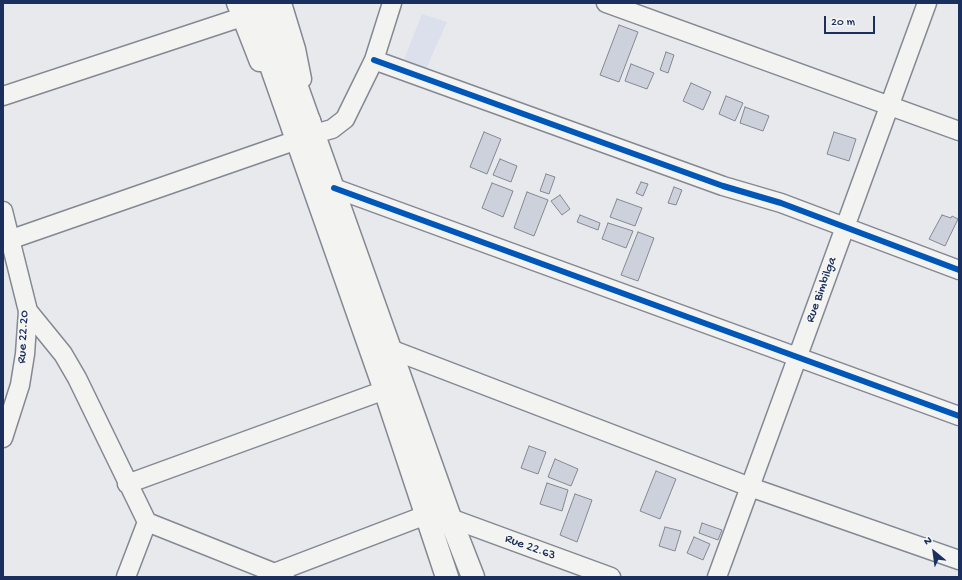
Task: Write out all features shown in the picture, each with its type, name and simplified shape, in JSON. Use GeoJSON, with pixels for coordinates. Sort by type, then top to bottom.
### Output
{"type":"FeatureCollection","features":[{"type":"Feature","properties":{"kind":"main road"},"geometry":{"type":"LineString","coordinates":[[267,3],[306,137],[385,390],[447,577]]}},
{"type":"Feature","properties":{"kind":"main road"},"geometry":{"type":"LineString","coordinates":[[242,8],[306,137],[334,188],[450,518],[473,577]]}},
{"type":"Feature","properties":{"kind":"street"},"geometry":{"type":"LineString","coordinates":[[282,3],[296,49],[306,137]]}},
{"type":"Feature","properties":{"kind":"street"},"geometry":{"type":"LineString","coordinates":[[6,239],[332,129],[345,119],[374,60],[392,3]]}},
{"type":"Feature","properties":{"kind":"street"},"geometry":{"type":"LineString","coordinates":[[606,3],[959,131]]}},
{"type":"Feature","properties":{"kind":"street","name":"Rue Bimbilga"},"geometry":{"type":"LineString","coordinates":[[717,577],[927,3]]}},
{"type":"Feature","properties":{"kind":"street"},"geometry":{"type":"LineString","coordinates":[[3,96],[242,8]]}},
{"type":"Feature","properties":{"kind":"street"},"geometry":{"type":"LineString","coordinates":[[374,60],[656,162],[845,226],[959,270]]}},
{"type":"Feature","properties":{"kind":"street"},"geometry":{"type":"LineString","coordinates":[[334,188],[959,416]]}},
{"type":"Feature","properties":{"kind":"street","name":"Rue 22.20"},"geometry":{"type":"LineString","coordinates":[[3,211],[6,239],[28,311],[25,354],[20,385],[3,438]]}},
{"type":"Feature","properties":{"kind":"street"},"geometry":{"type":"LineString","coordinates":[[28,311],[63,354],[77,378],[127,484],[147,522],[277,576],[426,515]]}},
{"type":"Feature","properties":{"kind":"street"},"geometry":{"type":"LineString","coordinates":[[390,349],[750,487],[959,560]]}},
{"type":"Feature","properties":{"kind":"street"},"geometry":{"type":"LineString","coordinates":[[127,484],[385,390]]}},
{"type":"Feature","properties":{"kind":"street","name":"Rue 22.63"},"geometry":{"type":"LineString","coordinates":[[450,518],[611,577]]}},
{"type":"Feature","properties":{"kind":"street"},"geometry":{"type":"LineString","coordinates":[[126,577],[147,522]]}},
{"type":"Feature","properties":{"kind":"shaded area"},"geometry":{"type":"Polygon","coordinates":[[[422,14],[447,22],[426,69],[404,60],[422,14]]]}},
{"type":"Feature","properties":{"kind":"building"},"geometry":{"type":"Polygon","coordinates":[[[619,25],[638,32],[619,82],[600,75],[619,25]]]}},
{"type":"Feature","properties":{"kind":"building"},"geometry":{"type":"Polygon","coordinates":[[[666,52],[674,55],[668,73],[660,70],[666,52]]]}},
{"type":"Feature","properties":{"kind":"building"},"geometry":{"type":"Polygon","coordinates":[[[631,64],[654,73],[647,89],[625,81],[631,64]]]}},
{"type":"Feature","properties":{"kind":"building"},"geometry":{"type":"Polygon","coordinates":[[[691,83],[711,92],[703,110],[683,101],[691,83]]]}},
{"type":"Feature","properties":{"kind":"building"},"geometry":{"type":"Polygon","coordinates":[[[726,96],[743,103],[735,121],[719,114],[726,96]]]}},
{"type":"Feature","properties":{"kind":"building"},"geometry":{"type":"Polygon","coordinates":[[[745,107],[769,116],[763,131],[740,123],[745,107]]]}},
{"type":"Feature","properties":{"kind":"building"},"geometry":{"type":"Polygon","coordinates":[[[484,132],[501,139],[487,174],[470,167],[484,132]]]}},
{"type":"Feature","properties":{"kind":"building"},"geometry":{"type":"Polygon","coordinates":[[[834,132],[856,139],[849,161],[827,154],[834,132]]]}},
{"type":"Feature","properties":{"kind":"building"},"geometry":{"type":"Polygon","coordinates":[[[500,159],[517,166],[511,182],[493,175],[500,159]]]}},
{"type":"Feature","properties":{"kind":"building"},"geometry":{"type":"Polygon","coordinates":[[[546,174],[555,177],[549,194],[540,191],[546,174]]]}},
{"type":"Feature","properties":{"kind":"building"},"geometry":{"type":"Polygon","coordinates":[[[641,182],[648,184],[643,196],[636,193],[641,182]]]}},
{"type":"Feature","properties":{"kind":"building"},"geometry":{"type":"Polygon","coordinates":[[[492,183],[513,191],[503,217],[482,208],[492,183]]]}},
{"type":"Feature","properties":{"kind":"building"},"geometry":{"type":"Polygon","coordinates":[[[674,187],[682,190],[676,205],[668,203],[674,187]]]}},
{"type":"Feature","properties":{"kind":"building"},"geometry":{"type":"Polygon","coordinates":[[[527,192],[548,200],[534,236],[514,228],[527,192]]]}},
{"type":"Feature","properties":{"kind":"building"},"geometry":{"type":"Polygon","coordinates":[[[560,195],[570,209],[562,215],[551,201],[560,195]]]}},
{"type":"Feature","properties":{"kind":"building"},"geometry":{"type":"Polygon","coordinates":[[[617,199],[642,208],[635,226],[610,217],[617,199]]]}},
{"type":"Feature","properties":{"kind":"building"},"geometry":{"type":"Polygon","coordinates":[[[580,215],[600,223],[598,230],[577,222],[580,215]]]}},
{"type":"Feature","properties":{"kind":"building"},"geometry":{"type":"Polygon","coordinates":[[[942,215],[951,218],[952,216],[958,219],[945,246],[929,239],[942,215]]]}},
{"type":"Feature","properties":{"kind":"building"},"geometry":{"type":"Polygon","coordinates":[[[608,223],[633,231],[626,248],[602,239],[608,223]]]}},
{"type":"Feature","properties":{"kind":"building"},"geometry":{"type":"Polygon","coordinates":[[[638,232],[654,238],[638,281],[621,275],[638,232]]]}},
{"type":"Feature","properties":{"kind":"building"},"geometry":{"type":"Polygon","coordinates":[[[529,446],[546,452],[538,474],[521,468],[529,446]]]}},
{"type":"Feature","properties":{"kind":"building"},"geometry":{"type":"Polygon","coordinates":[[[555,459],[578,469],[571,486],[548,477],[555,459]]]}},
{"type":"Feature","properties":{"kind":"building"},"geometry":{"type":"Polygon","coordinates":[[[656,471],[676,479],[660,519],[640,511],[656,471]]]}},
{"type":"Feature","properties":{"kind":"building"},"geometry":{"type":"Polygon","coordinates":[[[547,483],[568,490],[562,511],[540,504],[547,483]]]}},
{"type":"Feature","properties":{"kind":"building"},"geometry":{"type":"Polygon","coordinates":[[[575,494],[592,500],[577,542],[560,535],[575,494]]]}},
{"type":"Feature","properties":{"kind":"building"},"geometry":{"type":"Polygon","coordinates":[[[702,523],[722,530],[718,540],[699,533],[702,523]]]}},
{"type":"Feature","properties":{"kind":"building"},"geometry":{"type":"Polygon","coordinates":[[[665,527],[681,531],[675,551],[659,546],[665,527]]]}},
{"type":"Feature","properties":{"kind":"building"},"geometry":{"type":"Polygon","coordinates":[[[694,537],[710,544],[703,560],[687,553],[694,537]]]}},
{"type":"Feature","properties":{"kind":"cycle path"},"geometry":{"type":"LineString","coordinates":[[374,60],[723,186],[781,203],[959,270]]}},
{"type":"Feature","properties":{"kind":"cycle path"},"geometry":{"type":"LineString","coordinates":[[334,188],[959,416]]}}]}
